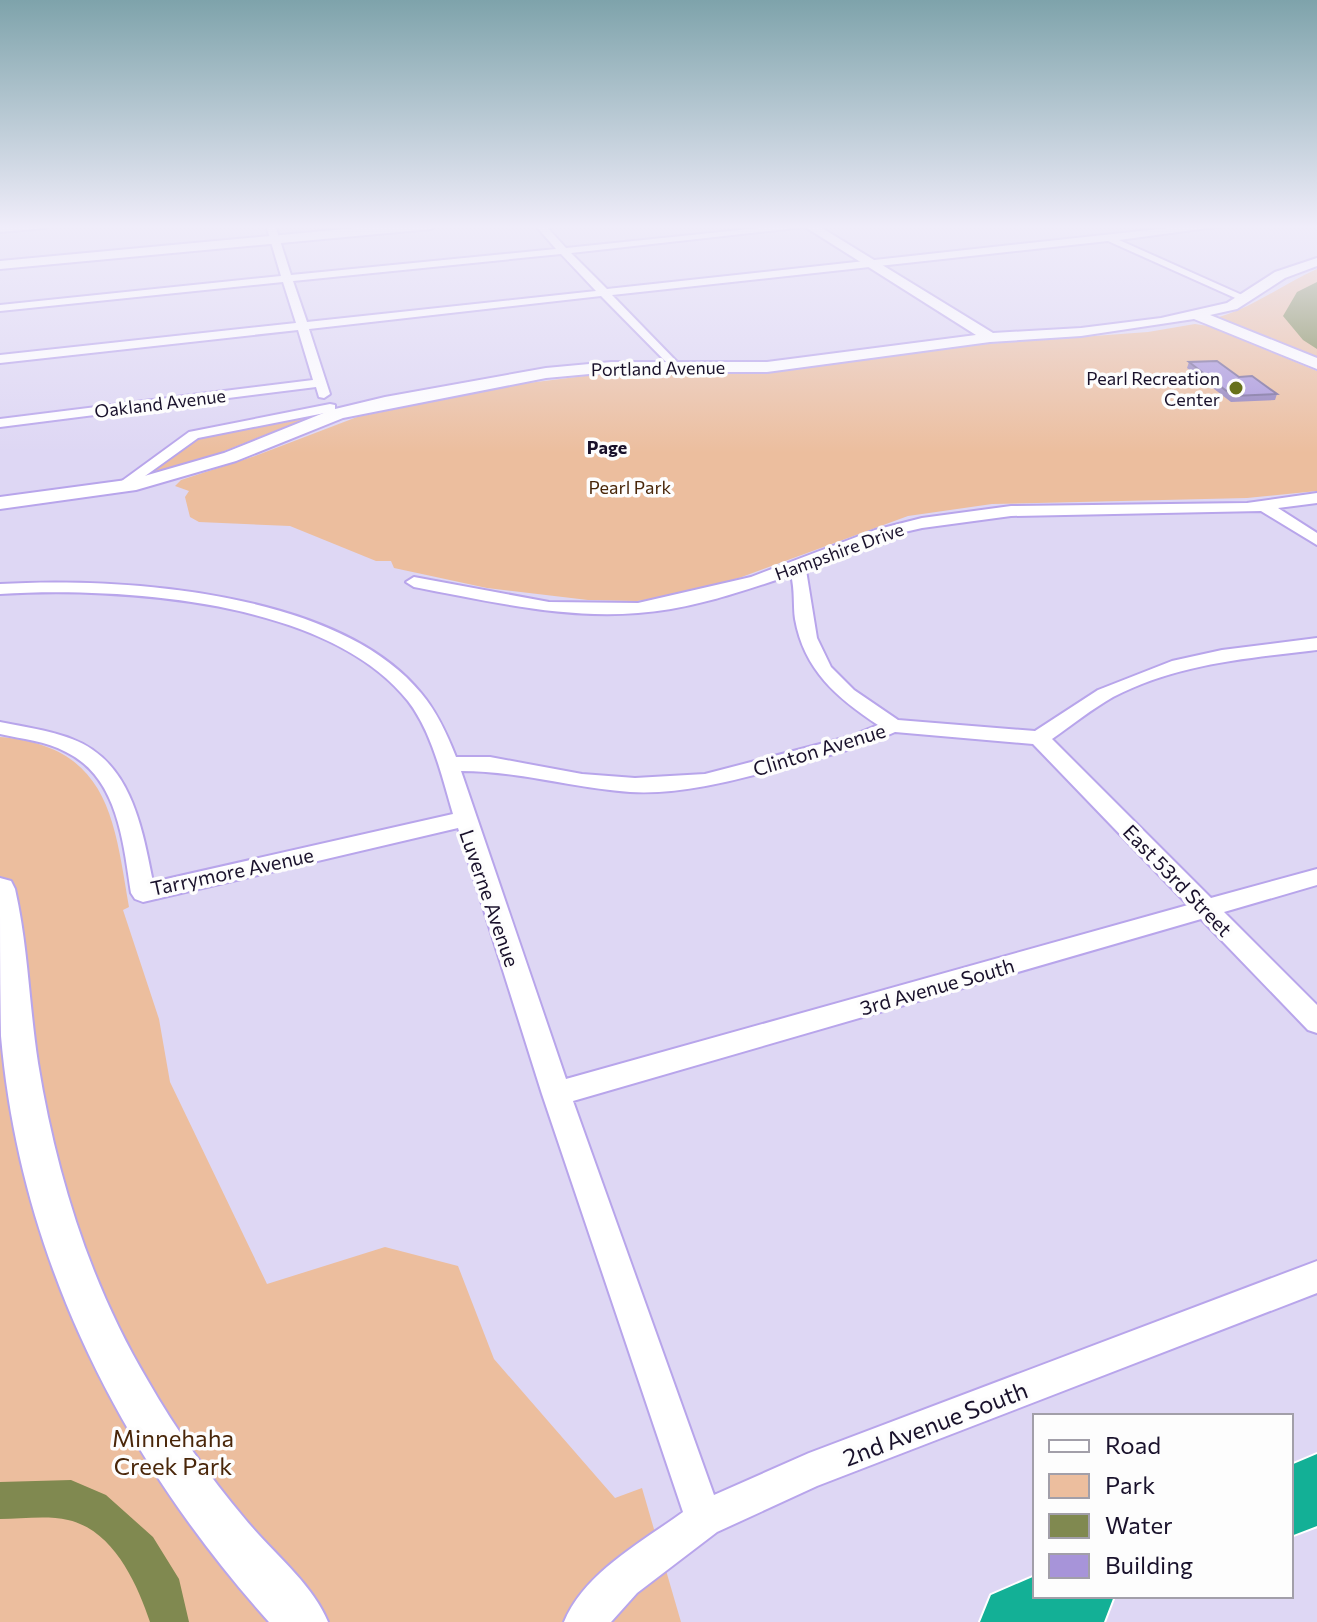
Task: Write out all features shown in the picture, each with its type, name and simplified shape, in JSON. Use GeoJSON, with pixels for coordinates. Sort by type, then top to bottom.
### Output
{"type":"FeatureCollection","features":[{"type":"Feature","properties":{"kind":"highway"},"geometry":{"type":"LineString","coordinates":[[1293,1500],[1317,1489]]}},
{"type":"Feature","properties":{"kind":"highway"},"geometry":{"type":"LineString","coordinates":[[1018,1622],[1072,1598]]}},
{"type":"Feature","properties":{"kind":"street"},"geometry":{"type":"LineString","coordinates":[[0,308],[72,301]]}},
{"type":"Feature","properties":{"kind":"street"},"geometry":{"type":"LineString","coordinates":[[122,486],[194,435],[333,411],[294,301]]}},
{"type":"Feature","properties":{"kind":"street"},"geometry":{"type":"LineString","coordinates":[[0,359],[527,301]]}},
{"type":"Feature","properties":{"kind":"street"},"geometry":{"type":"LineString","coordinates":[[612,301],[675,367]]}},
{"type":"Feature","properties":{"kind":"street"},"geometry":{"type":"LineString","coordinates":[[930,301],[990,338]]}},
{"type":"Feature","properties":{"kind":"street","name":"Portland Avenue"},"geometry":{"type":"LineString","coordinates":[[0,503],[122,486],[230,457],[333,411],[546,373],[611,367],[767,367],[990,338],[1081,332],[1197,315],[1243,301]]}},
{"type":"Feature","properties":{"kind":"street"},"geometry":{"type":"LineString","coordinates":[[1197,315],[1317,364]]}},
{"type":"Feature","properties":{"kind":"street","name":"Oakland Avenue"},"geometry":{"type":"LineString","coordinates":[[0,423],[321,383]]}},
{"type":"Feature","properties":{"kind":"street","name":"Hampshire Drive"},"geometry":{"type":"LineString","coordinates":[[414,582],[549,607],[638,608],[708,595],[797,568],[881,533],[966,516],[1059,509],[1264,506],[1317,498]]}},
{"type":"Feature","properties":{"kind":"street"},"geometry":{"type":"LineString","coordinates":[[1264,506],[1317,540]]}},
{"type":"Feature","properties":{"kind":"street"},"geometry":{"type":"LineString","coordinates":[[797,568],[803,581],[804,619],[813,656],[842,689],[893,726]]}},
{"type":"Feature","properties":{"kind":"street","name":"Luverne Avenue"},"geometry":{"type":"LineString","coordinates":[[0,589],[93,585],[189,594],[232,603],[336,639],[364,654],[409,691],[427,714],[448,764],[556,1094],[704,1519]]}},
{"type":"Feature","properties":{"kind":"street"},"geometry":{"type":"LineString","coordinates":[[1039,738],[1105,694],[1153,673],[1222,656],[1317,644]]}},
{"type":"Feature","properties":{"kind":"street","name":"Clinton Avenue"},"geometry":{"type":"LineString","coordinates":[[448,764],[490,764],[582,781],[635,785],[705,781],[858,741],[893,726],[1039,738]]}},
{"type":"Feature","properties":{"kind":"street","name":"Tarrymore Avenue"},"geometry":{"type":"LineString","coordinates":[[0,728],[60,742],[85,753],[113,781],[132,836],[143,893],[464,819]]}},
{"type":"Feature","properties":{"kind":"street","name":"East 53rd Street"},"geometry":{"type":"LineString","coordinates":[[1039,738],[1317,1022]]}},
{"type":"Feature","properties":{"kind":"street","name":"3rd Avenue South"},"geometry":{"type":"LineString","coordinates":[[556,1094],[1317,877]]}},
{"type":"Feature","properties":{"kind":"street"},"geometry":{"type":"LineString","coordinates":[[0,889],[17,1040],[37,1146],[62,1242],[104,1345],[177,1471],[303,1622]]}},
{"type":"Feature","properties":{"kind":"street","name":"2nd Avenue South"},"geometry":{"type":"LineString","coordinates":[[584,1622],[623,1579],[704,1519],[809,1471],[1317,1277]]}},
{"type":"Feature","properties":{"kind":"green space"},"geometry":{"type":"Polygon","coordinates":[[[1256,301],[1317,301],[1317,359],[1221,321],[1219,317],[1256,301]]]}},
{"type":"Feature","properties":{"kind":"green space","name":"Pearl Park"},"geometry":{"type":"Polygon","coordinates":[[[1195,324],[1208,326],[1317,371],[1317,491],[1247,498],[992,504],[908,516],[739,578],[672,596],[637,601],[588,600],[487,588],[394,568],[391,561],[376,561],[290,526],[199,522],[190,517],[185,497],[189,491],[175,486],[181,480],[357,417],[512,385],[617,372],[778,372],[973,345],[1148,332],[1195,324]]]}},
{"type":"Feature","properties":{"kind":"green space"},"geometry":{"type":"Polygon","coordinates":[[[313,416],[194,463],[152,472],[196,439],[313,416]]]}},
{"type":"Feature","properties":{"kind":"green space","name":"Minnehaha Creek Park"},"geometry":{"type":"Polygon","coordinates":[[[0,737],[36,743],[64,755],[85,772],[100,792],[118,845],[129,907],[123,910],[159,1019],[170,1082],[267,1284],[385,1247],[458,1266],[494,1359],[615,1498],[642,1488],[681,1622],[0,1622],[0,737]]]}},
{"type":"Feature","properties":{"kind":"water"},"geometry":{"type":"Polygon","coordinates":[[[1292,301],[1317,301],[1317,349],[1303,340],[1283,316],[1292,301]]]}},
{"type":"Feature","properties":{"kind":"water"},"geometry":{"type":"Polygon","coordinates":[[[71,1480],[106,1495],[153,1537],[179,1579],[189,1622],[150,1622],[121,1560],[110,1546],[84,1526],[51,1518],[0,1519],[0,1482],[71,1480]]]}},
{"type":"Feature","properties":{"kind":"building"},"geometry":{"type":"Polygon","coordinates":[[[1217,361],[1239,377],[1252,376],[1277,394],[1233,396],[1189,362],[1217,361]]]}},
{"type":"Feature","properties":{"kind":"place","name":"Pearl Recreation Center"},"geometry":{"type":"Point","coordinates":[1236,388]}},
{"type":"Feature","properties":{"kind":"district","name":"Page"},"geometry":{"type":"Point","coordinates":[607,447]}}]}
